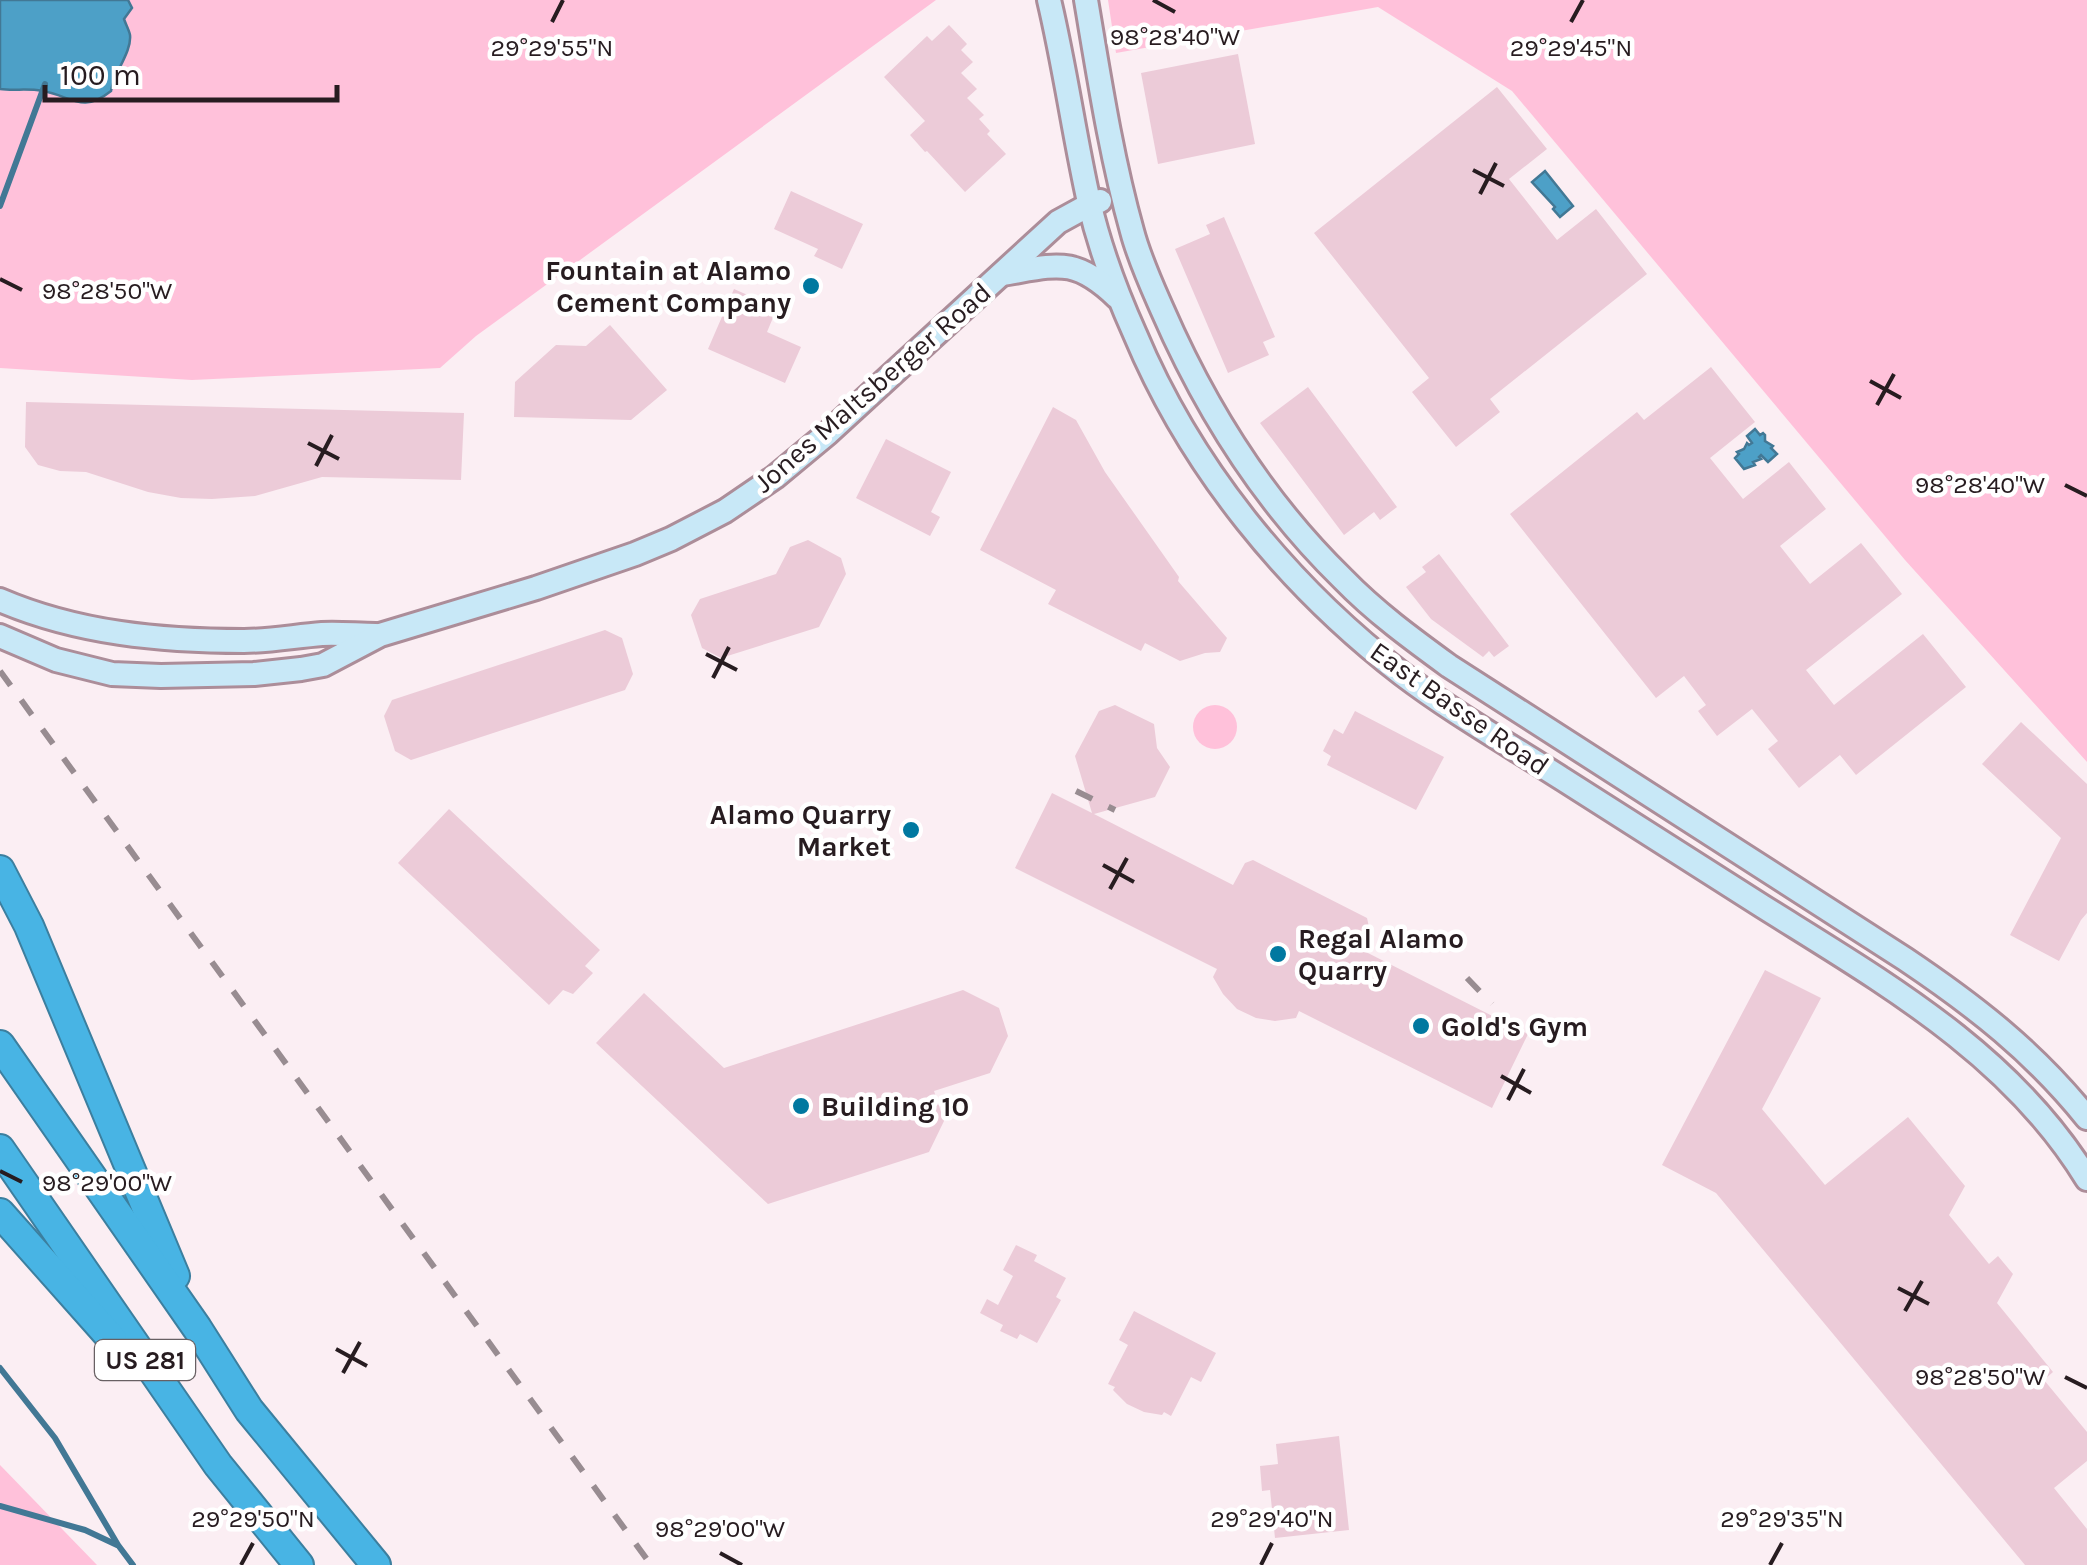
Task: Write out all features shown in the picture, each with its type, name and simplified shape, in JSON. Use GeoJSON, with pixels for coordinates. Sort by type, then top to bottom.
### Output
{"type":"FeatureCollection","features":[{"type":"Feature","properties":{"kind":"highway"},"geometry":{"type":"LineString","coordinates":[[0,870],[29,926],[197,1328]]}},
{"type":"Feature","properties":{"kind":"highway","name":"US 281"},"geometry":{"type":"LineString","coordinates":[[0,1045],[197,1328],[249,1410],[376,1565]]}},
{"type":"Feature","properties":{"kind":"highway","name":"US 281"},"geometry":{"type":"LineString","coordinates":[[0,1149],[203,1444],[299,1565]]}},
{"type":"Feature","properties":{"kind":"highway"},"geometry":{"type":"LineString","coordinates":[[0,1213],[203,1444]]}},
{"type":"Feature","properties":{"kind":"main road","name":"East Basse Road"},"geometry":{"type":"LineString","coordinates":[[1049,0],[1089,204],[1140,348],[1174,417],[1266,544],[1350,630],[1403,674],[1951,1030],[2009,1081],[2060,1139],[2087,1179]]}},
{"type":"Feature","properties":{"kind":"main road","name":"East Basse Road"},"geometry":{"type":"LineString","coordinates":[[1086,0],[1133,236],[1185,362],[1230,439],[1288,518],[1343,580],[1396,627],[1449,666],[1905,959],[2000,1027],[2060,1085],[2087,1118]]}},
{"type":"Feature","properties":{"kind":"main road","name":"Jones Maltsberger Road"},"geometry":{"type":"LineString","coordinates":[[0,636],[56,660],[112,674],[161,676],[301,670],[323,665],[380,635],[536,588],[671,539],[725,511],[775,477],[1058,222],[1089,204],[1123,195]]}},
{"type":"Feature","properties":{"kind":"main road"},"geometry":{"type":"LineString","coordinates":[[1002,274],[1068,266],[1097,278],[1122,302]]}},
{"type":"Feature","properties":{"kind":"main road","name":"Jones Maltsberger Road"},"geometry":{"type":"LineString","coordinates":[[0,600],[106,632],[161,638],[246,641],[322,634],[380,635]]}},
{"type":"Feature","properties":{"kind":"main road"},"geometry":{"type":"LineString","coordinates":[[1888,986],[1905,959]]}},
{"type":"Feature","properties":{"kind":"shaded area"},"geometry":{"type":"Polygon","coordinates":[[[0,0],[936,0],[476,336],[440,368],[192,380],[0,368],[0,0]]]}},
{"type":"Feature","properties":{"kind":"shaded area"},"geometry":{"type":"Polygon","coordinates":[[[1108,0],[2087,0],[2087,762],[1905,560],[1512,91],[1378,7],[1116,53],[1108,0]]]}},
{"type":"Feature","properties":{"kind":"shaded area"},"geometry":{"type":"Polygon","coordinates":[[[1215,705],[1231,711],[1237,727],[1231,743],[1215,749],[1199,743],[1193,727],[1199,711],[1215,705]]]}},
{"type":"Feature","properties":{"kind":"shaded area"},"geometry":{"type":"Polygon","coordinates":[[[0,1465],[97,1565],[0,1565],[0,1465]]]}},
{"type":"Feature","properties":{"kind":"water"},"geometry":{"type":"Polygon","coordinates":[[[0,0],[128,0],[132,8],[124,19],[130,42],[111,91],[84,103],[37,90],[0,89],[0,0]]]}},
{"type":"Feature","properties":{"kind":"water"},"geometry":{"type":"Polygon","coordinates":[[[1545,171],[1573,206],[1560,217],[1532,182],[1545,171]]]}},
{"type":"Feature","properties":{"kind":"water"},"geometry":{"type":"Polygon","coordinates":[[[1755,429],[1765,435],[1765,441],[1777,454],[1768,462],[1761,455],[1761,459],[1753,462],[1755,465],[1744,469],[1735,458],[1747,443],[1752,443],[1747,436],[1755,429]]]}},
{"type":"Feature","properties":{"kind":"building"},"geometry":{"type":"Polygon","coordinates":[[[949,25],[967,44],[961,50],[973,62],[961,73],[977,89],[967,98],[984,115],[979,119],[990,131],[987,134],[1006,154],[965,192],[910,135],[925,121],[884,77],[927,36],[932,41],[949,25]]]}},
{"type":"Feature","properties":{"kind":"building"},"geometry":{"type":"Polygon","coordinates":[[[1238,54],[1255,144],[1158,164],[1141,73],[1238,54]]]}},
{"type":"Feature","properties":{"kind":"building"},"geometry":{"type":"Polygon","coordinates":[[[1497,87],[1547,149],[1509,179],[1557,240],[1596,209],[1647,274],[1490,399],[1500,412],[1456,447],[1412,392],[1429,378],[1314,233],[1497,87]]]}},
{"type":"Feature","properties":{"kind":"building"},"geometry":{"type":"Polygon","coordinates":[[[791,191],[863,224],[842,269],[814,256],[818,249],[774,229],[791,191]]]}},
{"type":"Feature","properties":{"kind":"building"},"geometry":{"type":"Polygon","coordinates":[[[1224,217],[1275,337],[1263,342],[1269,355],[1228,373],[1175,249],[1210,234],[1206,225],[1224,217]]]}},
{"type":"Feature","properties":{"kind":"building"},"geometry":{"type":"Polygon","coordinates":[[[734,289],[777,308],[767,332],[801,347],[785,383],[708,349],[734,289]]]}},
{"type":"Feature","properties":{"kind":"building"},"geometry":{"type":"Polygon","coordinates":[[[610,325],[667,390],[631,420],[514,417],[515,382],[556,345],[586,346],[610,325]]]}},
{"type":"Feature","properties":{"kind":"building"},"geometry":{"type":"Polygon","coordinates":[[[1711,367],[1755,422],[1710,458],[1743,499],[1789,462],[1826,509],[1780,546],[1810,584],[1861,543],[1902,594],[1806,670],[1834,705],[1923,634],[1966,687],[1856,775],[1840,755],[1799,788],[1768,749],[1778,741],[1752,709],[1717,736],[1698,711],[1706,705],[1684,676],[1656,698],[1510,514],[1637,412],[1644,420],[1711,367]]]}},
{"type":"Feature","properties":{"kind":"building"},"geometry":{"type":"Polygon","coordinates":[[[1308,387],[1397,507],[1380,520],[1374,512],[1344,535],[1260,423],[1308,387]]]}},
{"type":"Feature","properties":{"kind":"building"},"geometry":{"type":"Polygon","coordinates":[[[26,402],[464,413],[461,480],[322,477],[255,496],[181,498],[86,472],[38,465],[25,447],[26,402]]]}},
{"type":"Feature","properties":{"kind":"building"},"geometry":{"type":"Polygon","coordinates":[[[1053,407],[1076,420],[1105,472],[1179,577],[1178,581],[1227,638],[1220,652],[1180,661],[1145,643],[1141,651],[1048,604],[1056,590],[980,550],[1053,407]]]}},
{"type":"Feature","properties":{"kind":"building"},"geometry":{"type":"Polygon","coordinates":[[[886,439],[951,472],[931,512],[940,517],[930,536],[856,498],[886,439]]]}},
{"type":"Feature","properties":{"kind":"building"},"geometry":{"type":"Polygon","coordinates":[[[808,540],[841,558],[846,574],[819,627],[721,658],[702,648],[691,615],[700,599],[776,574],[790,547],[808,540]]]}},
{"type":"Feature","properties":{"kind":"building"},"geometry":{"type":"Polygon","coordinates":[[[1439,554],[1509,646],[1494,657],[1489,651],[1483,657],[1431,619],[1406,587],[1426,572],[1422,567],[1439,554]]]}},
{"type":"Feature","properties":{"kind":"building"},"geometry":{"type":"Polygon","coordinates":[[[605,630],[622,638],[633,674],[625,690],[411,760],[395,751],[384,716],[392,700],[605,630]]]}},
{"type":"Feature","properties":{"kind":"building"},"geometry":{"type":"Polygon","coordinates":[[[1115,705],[1154,724],[1157,748],[1170,767],[1155,797],[1094,814],[1233,885],[1245,863],[1253,860],[1367,918],[1369,927],[1358,948],[1528,1034],[1492,1108],[1299,1011],[1296,1018],[1275,1021],[1237,1009],[1213,977],[1217,969],[1015,868],[1052,793],[1092,813],[1075,756],[1099,711],[1115,705]]]}},
{"type":"Feature","properties":{"kind":"building"},"geometry":{"type":"Polygon","coordinates":[[[1355,711],[1444,757],[1416,810],[1327,765],[1331,756],[1323,751],[1334,729],[1343,734],[1355,711]]]}},
{"type":"Feature","properties":{"kind":"building"},"geometry":{"type":"Polygon","coordinates":[[[2021,722],[2087,784],[2087,913],[2059,961],[2010,935],[2061,838],[1982,764],[2021,722]]]}},
{"type":"Feature","properties":{"kind":"building"},"geometry":{"type":"Polygon","coordinates":[[[449,809],[600,950],[585,966],[593,973],[573,994],[563,990],[549,1005],[398,863],[449,809]]]}},
{"type":"Feature","properties":{"kind":"building"},"geometry":{"type":"Polygon","coordinates":[[[1765,970],[1821,998],[1762,1109],[1825,1185],[1908,1117],[1965,1186],[1949,1215],[1989,1264],[1998,1256],[2013,1274],[1997,1303],[2053,1372],[2044,1380],[2087,1432],[2087,1461],[2054,1488],[2087,1529],[2087,1565],[2025,1565],[1716,1193],[1662,1165],[1765,970]]]}},
{"type":"Feature","properties":{"kind":"building","name":"Building 10"},"geometry":{"type":"Polygon","coordinates":[[[963,990],[999,1008],[1008,1036],[990,1073],[934,1091],[944,1121],[929,1152],[768,1204],[596,1043],[644,993],[724,1068],[963,990]]]}},
{"type":"Feature","properties":{"kind":"building"},"geometry":{"type":"Polygon","coordinates":[[[1016,1245],[1037,1255],[1034,1261],[1066,1278],[1056,1297],[1061,1300],[1037,1343],[1020,1334],[1017,1339],[1000,1331],[1003,1325],[980,1313],[987,1299],[998,1305],[1013,1276],[1003,1270],[1016,1245]]]}},
{"type":"Feature","properties":{"kind":"building"},"geometry":{"type":"Polygon","coordinates":[[[1134,1311],[1216,1353],[1201,1382],[1191,1377],[1171,1416],[1144,1412],[1127,1404],[1113,1390],[1115,1387],[1108,1384],[1128,1345],[1119,1340],[1134,1311]]]}},
{"type":"Feature","properties":{"kind":"building"},"geometry":{"type":"Polygon","coordinates":[[[1339,1436],[1349,1530],[1275,1538],[1270,1490],[1262,1491],[1260,1466],[1278,1464],[1276,1444],[1339,1436]]]}},
{"type":"Feature","properties":{"kind":"waterway"},"geometry":{"type":"LineString","coordinates":[[0,206],[45,84]]}},
{"type":"Feature","properties":{"kind":"waterway"},"geometry":{"type":"LineString","coordinates":[[0,1368],[55,1438],[133,1565]]}},
{"type":"Feature","properties":{"kind":"waterway"},"geometry":{"type":"LineString","coordinates":[[0,1506],[85,1530],[117,1545]]}},
{"type":"Feature","properties":{"kind":"railway"},"geometry":{"type":"LineString","coordinates":[[0,671],[651,1565]]}},
{"type":"Feature","properties":{"kind":"railway"},"geometry":{"type":"LineString","coordinates":[[1076,791],[1115,810]]}},
{"type":"Feature","properties":{"kind":"railway"},"geometry":{"type":"LineString","coordinates":[[1467,978],[1492,1004]]}},
{"type":"Feature","properties":{"kind":"place","name":"Fountain at Alamo Cement Company"},"geometry":{"type":"Point","coordinates":[811,286]}},
{"type":"Feature","properties":{"kind":"place","name":"Alamo Quarry Market"},"geometry":{"type":"Point","coordinates":[911,830]}},
{"type":"Feature","properties":{"kind":"place","name":"Regal Alamo Quarry"},"geometry":{"type":"Point","coordinates":[1278,954]}},
{"type":"Feature","properties":{"kind":"place","name":"Gold's Gym"},"geometry":{"type":"Point","coordinates":[1421,1026]}},
{"type":"Feature","properties":{"kind":"place","name":"Building 10"},"geometry":{"type":"Point","coordinates":[801,1106]}}]}
